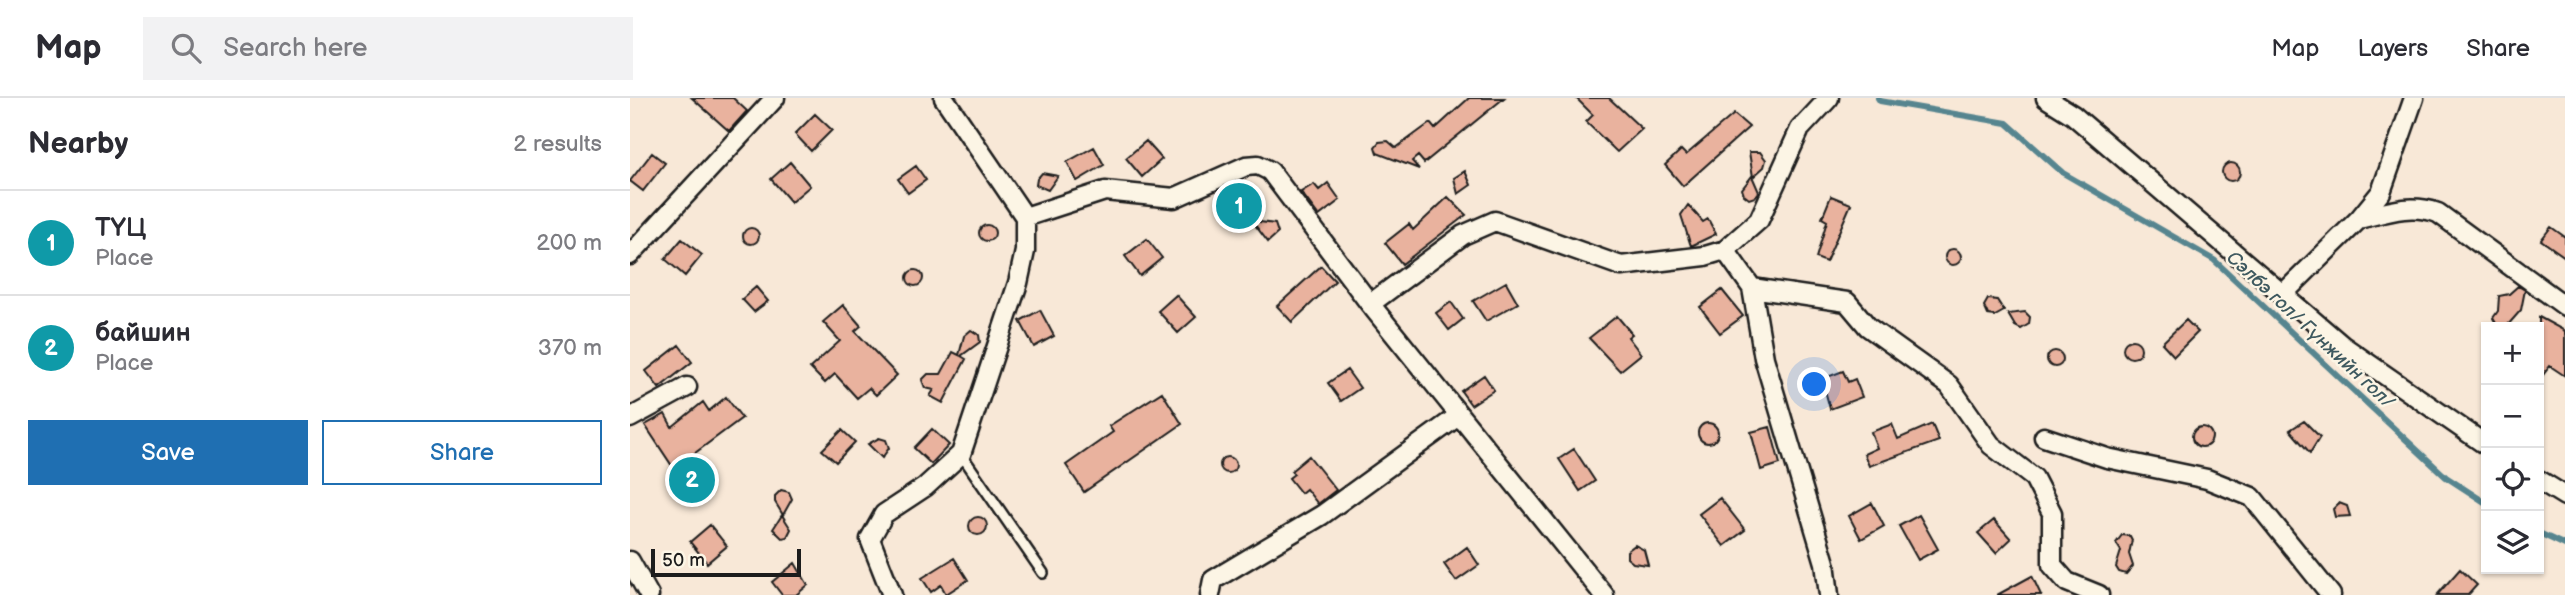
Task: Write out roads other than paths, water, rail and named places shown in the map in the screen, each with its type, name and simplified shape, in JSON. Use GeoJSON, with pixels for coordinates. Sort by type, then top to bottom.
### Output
{"type":"FeatureCollection","features":[{"type":"Feature","properties":{"kind":"street"},"geometry":{"type":"LineString","coordinates":[[630,255],[775,98]]}},
{"type":"Feature","properties":{"kind":"street"},"geometry":{"type":"LineString","coordinates":[[892,595],[870,539],[884,514],[925,487],[961,454],[1018,283],[1025,251],[1025,218],[944,98]]}},
{"type":"Feature","properties":{"kind":"street"},"geometry":{"type":"LineString","coordinates":[[1370,304],[1463,235],[1495,221],[1621,266],[1705,256],[1725,250],[1759,220],[1800,128],[1829,98]]}},
{"type":"Feature","properties":{"kind":"street"},"geometry":{"type":"LineString","coordinates":[[2046,98],[2073,115],[2343,346],[2481,442]]}},
{"type":"Feature","properties":{"kind":"street"},"geometry":{"type":"LineString","coordinates":[[2283,295],[2359,219],[2388,179],[2413,98]]}},
{"type":"Feature","properties":{"kind":"street"},"geometry":{"type":"LineString","coordinates":[[1025,218],[1105,191],[1174,198],[1246,166],[1258,165],[1270,171],[1370,304],[1604,595]]}},
{"type":"Feature","properties":{"kind":"street"},"geometry":{"type":"LineString","coordinates":[[2359,219],[2420,206],[2438,213],[2565,306]]}},
{"type":"Feature","properties":{"kind":"street"},"geometry":{"type":"LineString","coordinates":[[1725,250],[1752,288],[1764,358],[1825,563],[1829,595]]}},
{"type":"Feature","properties":{"kind":"street"},"geometry":{"type":"LineString","coordinates":[[1752,288],[1847,302],[1868,327],[1949,385],[1991,444],[2034,478],[2052,513],[2052,565],[2067,582],[2099,595]]}},
{"type":"Feature","properties":{"kind":"street"},"geometry":{"type":"LineString","coordinates":[[630,418],[687,387]]}},
{"type":"Feature","properties":{"kind":"street"},"geometry":{"type":"LineString","coordinates":[[1210,595],[1213,580],[1322,515],[1454,419],[1457,412]]}},
{"type":"Feature","properties":{"kind":"street"},"geometry":{"type":"LineString","coordinates":[[2045,437],[2107,457],[2207,479],[2252,497],[2331,595]]}},
{"type":"Feature","properties":{"kind":"street"},"geometry":{"type":"LineString","coordinates":[[2544,483],[2565,496]]}},
{"type":"Feature","properties":{"kind":"street"},"geometry":{"type":"LineString","coordinates":[[630,561],[649,595]]}},
{"type":"Feature","properties":{"kind":"lane"},"geometry":{"type":"LineString","coordinates":[[961,454],[1043,573]]}},
{"type":"Feature","properties":{"kind":"waterway","name":"Сэлбэ гол/ Гүнжийн гол/"},"geometry":{"type":"LineString","coordinates":[[1878,98],[1880,101],[2007,123],[2063,173],[2214,260],[2446,477],[2481,500]]}},
{"type":"Feature","properties":{"kind":"waterway","name":"Сэлбэ гол/ Гүнжийн гол/"},"geometry":{"type":"LineString","coordinates":[[2544,535],[2565,545]]}},
{"type":"Feature","properties":{"kind":"place","name":"ТҮЦ"},"geometry":{"type":"Point","coordinates":[1239,206]}},
{"type":"Feature","properties":{"kind":"place","name":"байшин"},"geometry":{"type":"Point","coordinates":[692,480]}}]}
